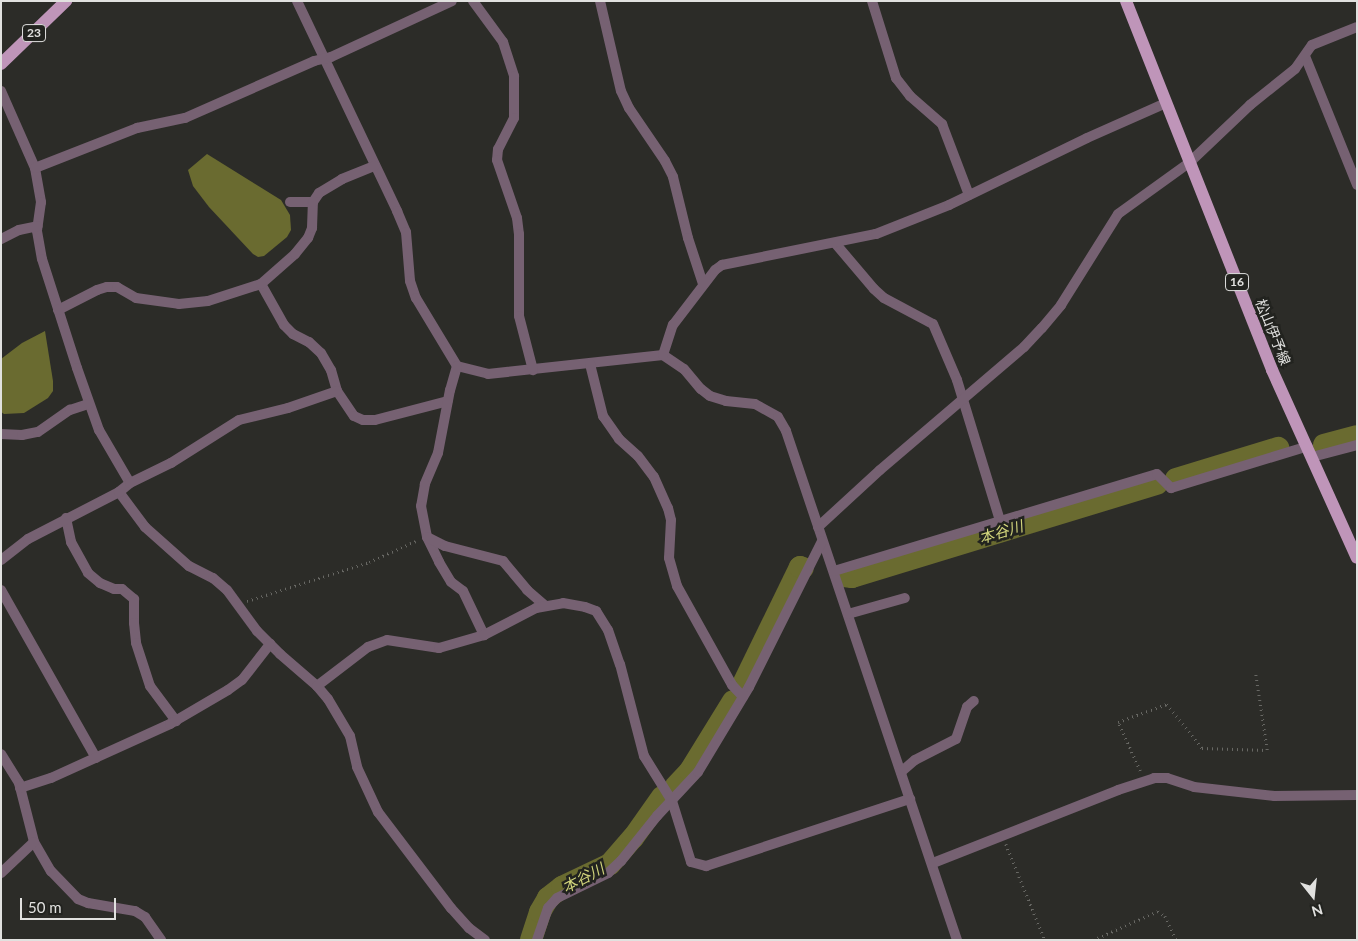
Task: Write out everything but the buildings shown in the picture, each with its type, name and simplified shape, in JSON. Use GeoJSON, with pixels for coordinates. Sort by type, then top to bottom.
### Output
{"type":"FeatureCollection","features":[{"type":"Feature","properties":{"kind":"main road","name":"23"},"geometry":{"type":"LineString","coordinates":[[1,64],[66,1]]}},
{"type":"Feature","properties":{"kind":"main road","name":"松山伊予線"},"geometry":{"type":"LineString","coordinates":[[1126,1],[1272,370],[1357,558]]}},
{"type":"Feature","properties":{"kind":"street"},"geometry":{"type":"LineString","coordinates":[[296,1],[406,232],[410,281],[416,298],[457,366],[488,374],[663,355],[684,369],[701,389],[710,396],[726,401],[755,404],[778,417],[786,431],[822,541],[834,571],[957,940]]}},
{"type":"Feature","properties":{"kind":"street"},"geometry":{"type":"LineString","coordinates":[[35,168],[137,128],[184,118],[323,59],[452,1]]}},
{"type":"Feature","properties":{"kind":"street"},"geometry":{"type":"LineString","coordinates":[[473,1],[504,42],[514,76],[514,118],[498,149],[497,160],[517,218],[519,234],[519,316],[533,370]]}},
{"type":"Feature","properties":{"kind":"street"},"geometry":{"type":"LineString","coordinates":[[600,1],[621,91],[629,108],[665,161],[672,177],[688,238],[703,284]]}},
{"type":"Feature","properties":{"kind":"street"},"geometry":{"type":"LineString","coordinates":[[872,1],[896,78],[902,88],[942,124],[969,195]]}},
{"type":"Feature","properties":{"kind":"street"},"geometry":{"type":"LineString","coordinates":[[818,527],[1024,347],[1061,305],[1118,214],[1190,162],[1250,106],[1295,69],[1312,44],[1357,27]]}},
{"type":"Feature","properties":{"kind":"street"},"geometry":{"type":"LineString","coordinates":[[1305,56],[1357,185]]}},
{"type":"Feature","properties":{"kind":"street"},"geometry":{"type":"LineString","coordinates":[[1,91],[35,168],[41,202],[38,226],[42,259],[58,310],[89,404],[110,451],[130,483]]}},
{"type":"Feature","properties":{"kind":"street"},"geometry":{"type":"LineString","coordinates":[[663,355],[673,325],[703,284],[722,265],[876,234],[969,195],[1166,103]]}},
{"type":"Feature","properties":{"kind":"street"},"geometry":{"type":"LineString","coordinates":[[58,310],[97,290],[107,287],[117,287],[136,298],[179,304],[208,301],[261,284],[295,254],[308,238],[312,228],[313,202],[329,186],[375,166]]}},
{"type":"Feature","properties":{"kind":"street"},"geometry":{"type":"LineString","coordinates":[[290,202],[313,202]]}},
{"type":"Feature","properties":{"kind":"street"},"geometry":{"type":"LineString","coordinates":[[1,239],[19,230],[38,226]]}},
{"type":"Feature","properties":{"kind":"street"},"geometry":{"type":"LineString","coordinates":[[835,243],[863,278],[879,293],[933,324],[962,400],[1000,521]]}},
{"type":"Feature","properties":{"kind":"street"},"geometry":{"type":"LineString","coordinates":[[261,284],[284,325],[294,334],[309,342],[321,353],[331,370],[337,391],[354,416],[363,420],[375,420],[448,401]]}},
{"type":"Feature","properties":{"kind":"street"},"geometry":{"type":"LineString","coordinates":[[590,364],[603,416],[619,439],[638,456],[654,477],[668,508],[671,520],[670,558],[677,586],[732,685],[743,697]]}},
{"type":"Feature","properties":{"kind":"street"},"geometry":{"type":"LineString","coordinates":[[457,366],[438,453],[422,495],[423,521],[427,536],[445,574],[464,591],[484,635]]}},
{"type":"Feature","properties":{"kind":"street"},"geometry":{"type":"LineString","coordinates":[[1,560],[28,539],[119,492],[130,483],[171,463],[239,420],[288,408],[337,391]]}},
{"type":"Feature","properties":{"kind":"street"},"geometry":{"type":"LineString","coordinates":[[1,434],[22,435],[38,432],[70,410],[89,404]]}},
{"type":"Feature","properties":{"kind":"street"},"geometry":{"type":"LineString","coordinates":[[834,571],[1157,474],[1170,488],[1310,452],[1357,445]]}},
{"type":"Feature","properties":{"kind":"street"},"geometry":{"type":"LineString","coordinates":[[119,492],[145,527],[189,566],[213,578],[270,644],[317,686],[344,723],[352,743],[357,767],[378,812],[451,908],[469,928],[485,940]]}},
{"type":"Feature","properties":{"kind":"street"},"geometry":{"type":"LineString","coordinates":[[66,518],[71,542],[88,573],[100,583],[114,589],[122,589],[134,599],[136,642],[150,686],[176,720]]}},
{"type":"Feature","properties":{"kind":"street"},"geometry":{"type":"LineString","coordinates":[[427,536],[445,546],[503,561],[527,590],[544,605]]}},
{"type":"Feature","properties":{"kind":"street"},"geometry":{"type":"LineString","coordinates":[[537,940],[548,908],[557,898],[608,873],[621,861],[698,772],[743,697],[822,541]]}},
{"type":"Feature","properties":{"kind":"street"},"geometry":{"type":"LineString","coordinates":[[1,590],[96,758]]}},
{"type":"Feature","properties":{"kind":"street"},"geometry":{"type":"LineString","coordinates":[[848,614],[905,598]]}},
{"type":"Feature","properties":{"kind":"street"},"geometry":{"type":"LineString","coordinates":[[317,686],[368,647],[387,640],[439,648],[484,635],[544,605],[562,603],[585,607],[596,611],[603,619],[620,664],[644,756],[672,801],[691,862],[706,866],[910,799]]}},
{"type":"Feature","properties":{"kind":"street"},"geometry":{"type":"LineString","coordinates":[[20,788],[96,758],[176,720],[242,680],[270,644]]}},
{"type":"Feature","properties":{"kind":"street"},"geometry":{"type":"LineString","coordinates":[[901,772],[915,760],[956,739],[967,707],[974,701]]}},
{"type":"Feature","properties":{"kind":"street"},"geometry":{"type":"LineString","coordinates":[[1,754],[13,770],[20,788],[34,842],[51,871],[78,898],[88,903],[135,911],[145,917],[161,940]]}},
{"type":"Feature","properties":{"kind":"street"},"geometry":{"type":"LineString","coordinates":[[933,864],[1145,781],[1167,778],[1194,787],[1274,796],[1357,795]]}},
{"type":"Feature","properties":{"kind":"street"},"geometry":{"type":"LineString","coordinates":[[1,873],[34,842]]}},
{"type":"Feature","properties":{"kind":"path"},"geometry":{"type":"LineString","coordinates":[[237,604],[369,562],[427,536]]}},
{"type":"Feature","properties":{"kind":"path"},"geometry":{"type":"LineString","coordinates":[[1145,781],[1118,722],[1168,704],[1202,748],[1267,750],[1254,671]]}},
{"type":"Feature","properties":{"kind":"path"},"geometry":{"type":"LineString","coordinates":[[1002,836],[1045,940]]}},
{"type":"Feature","properties":{"kind":"path"},"geometry":{"type":"LineString","coordinates":[[1093,940],[1158,911],[1162,912],[1165,916],[1176,940]]}},
{"type":"Feature","properties":{"kind":"shaded area"},"geometry":{"type":"Polygon","coordinates":[[[207,154],[281,200],[290,215],[291,230],[287,237],[264,256],[258,257],[253,254],[209,207],[193,186],[188,170],[207,154]]]}},
{"type":"Feature","properties":{"kind":"shaded area"},"geometry":{"type":"Polygon","coordinates":[[[45,331],[53,391],[48,398],[24,413],[4,414],[1,412],[1,359],[22,343],[45,331]]]}},
{"type":"Feature","properties":{"kind":"waterway","name":"本谷川"},"geometry":{"type":"LineString","coordinates":[[1324,445],[1357,436]]}},
{"type":"Feature","properties":{"kind":"waterway","name":"本谷川"},"geometry":{"type":"LineString","coordinates":[[1176,479],[1278,448]]}},
{"type":"Feature","properties":{"kind":"waterway","name":"本谷川"},"geometry":{"type":"LineString","coordinates":[[844,576],[852,577],[1157,484]]}},
{"type":"Feature","properties":{"kind":"waterway","name":"本谷川"},"geometry":{"type":"LineString","coordinates":[[743,684],[800,567],[803,568]]}},
{"type":"Feature","properties":{"kind":"waterway","name":"本谷川"},"geometry":{"type":"LineString","coordinates":[[675,787],[690,771],[733,701]]}},
{"type":"Feature","properties":{"kind":"waterway","name":"本谷川"},"geometry":{"type":"LineString","coordinates":[[531,940],[540,912],[548,898],[562,887],[610,864],[633,838],[662,797]]}}]}
